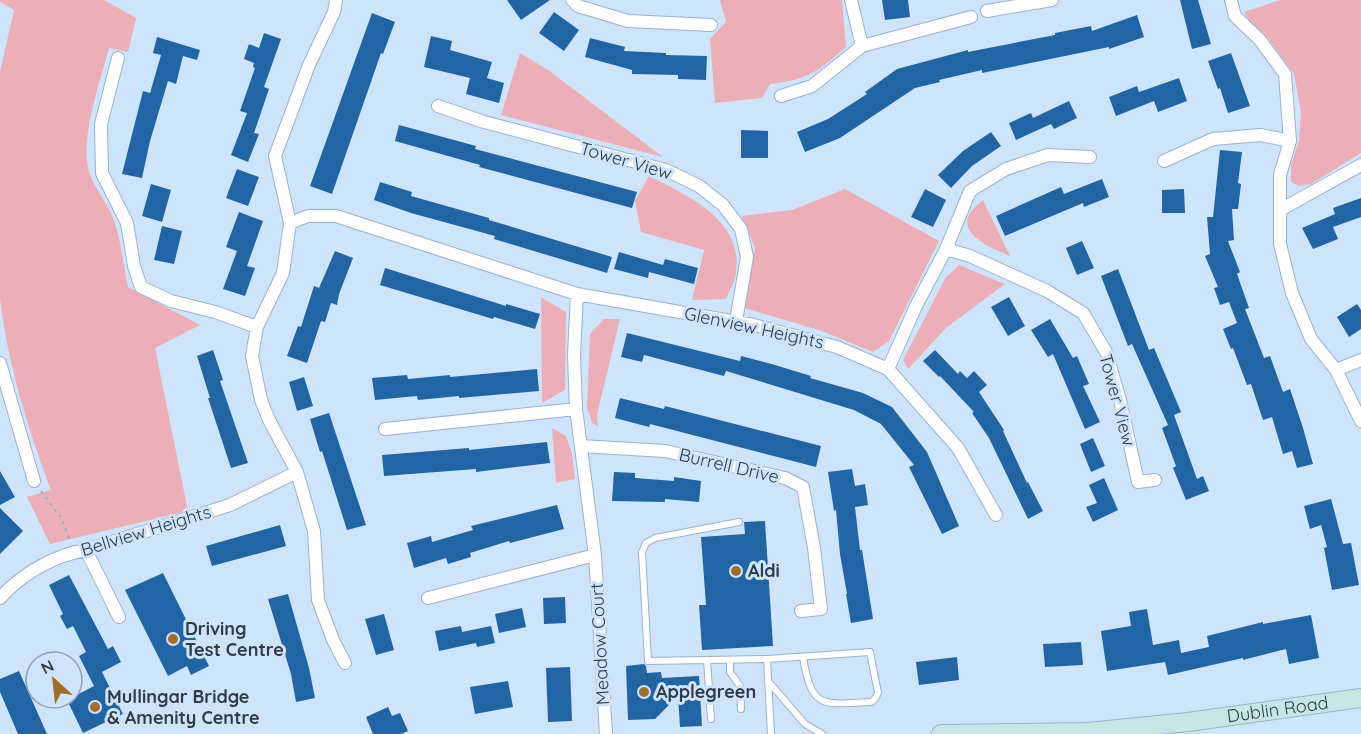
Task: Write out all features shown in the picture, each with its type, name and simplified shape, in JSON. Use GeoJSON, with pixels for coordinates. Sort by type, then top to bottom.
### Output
{"type":"FeatureCollection","features":[{"type":"Feature","properties":{"kind":"main road","name":"Dublin Road"},"geometry":{"type":"LineString","coordinates":[[941,734],[1109,730],[1188,722],[1361,698]]}},
{"type":"Feature","properties":{"kind":"street"},"geometry":{"type":"LineString","coordinates":[[336,0],[334,12],[309,65],[275,156],[290,223],[283,273],[257,327],[252,356],[261,400],[297,472],[314,531],[318,600],[333,640],[345,663]]}},
{"type":"Feature","properties":{"kind":"street"},"geometry":{"type":"LineString","coordinates":[[573,0],[578,6],[628,21],[711,25]]}},
{"type":"Feature","properties":{"kind":"street"},"geometry":{"type":"LineString","coordinates":[[851,0],[862,46]]}},
{"type":"Feature","properties":{"kind":"street"},"geometry":{"type":"LineString","coordinates":[[987,11],[1022,3],[1052,0]]}},
{"type":"Feature","properties":{"kind":"street"},"geometry":{"type":"LineString","coordinates":[[1231,0],[1235,16],[1260,40],[1285,75],[1290,141],[1280,175],[1280,244],[1292,293],[1311,339],[1336,370],[1361,421]]}},
{"type":"Feature","properties":{"kind":"street"},"geometry":{"type":"LineString","coordinates":[[781,96],[812,86],[862,46],[971,16]]}},
{"type":"Feature","properties":{"kind":"street"},"geometry":{"type":"LineString","coordinates":[[118,58],[101,124],[102,173],[127,223],[134,266],[141,286],[171,301],[215,312],[257,327]]}},
{"type":"Feature","properties":{"kind":"street","name":"Tower View"},"geometry":{"type":"LineString","coordinates":[[438,106],[484,122],[666,170],[699,186],[723,205],[741,229],[747,257],[736,321]]}},
{"type":"Feature","properties":{"kind":"street"},"geometry":{"type":"LineString","coordinates":[[1164,160],[1213,139],[1261,135],[1290,141]]}},
{"type":"Feature","properties":{"kind":"street"},"geometry":{"type":"LineString","coordinates":[[888,369],[916,306],[946,249],[969,191],[1006,169],[1048,155],[1090,157]]}},
{"type":"Feature","properties":{"kind":"street"},"geometry":{"type":"LineString","coordinates":[[1280,210],[1361,165]]}},
{"type":"Feature","properties":{"kind":"street","name":"Glenview Heights"},"geometry":{"type":"LineString","coordinates":[[290,223],[308,216],[336,216],[577,294],[736,321],[837,346],[888,369],[958,448],[996,515]]}},
{"type":"Feature","properties":{"kind":"street","name":"Tower View"},"geometry":{"type":"LineString","coordinates":[[946,249],[970,256],[1047,291],[1083,313],[1106,352],[1120,400],[1138,482],[1155,480]]}},
{"type":"Feature","properties":{"kind":"street"},"geometry":{"type":"LineString","coordinates":[[385,429],[576,409],[574,355],[577,294]]}},
{"type":"Feature","properties":{"kind":"street"},"geometry":{"type":"LineString","coordinates":[[1336,370],[1361,360]]}},
{"type":"Feature","properties":{"kind":"street"},"geometry":{"type":"LineString","coordinates":[[0,363],[34,481]]}},
{"type":"Feature","properties":{"kind":"street","name":"Meadow Court"},"geometry":{"type":"LineString","coordinates":[[576,409],[595,555],[606,734]]}},
{"type":"Feature","properties":{"kind":"street","name":"Burrell Drive"},"geometry":{"type":"LineString","coordinates":[[581,446],[665,451],[785,478],[803,487],[814,548],[821,609],[801,611]]}},
{"type":"Feature","properties":{"kind":"street","name":"Bellview Heights"},"geometry":{"type":"LineString","coordinates":[[0,598],[9,588],[43,565],[80,551],[230,505],[297,472]]}},
{"type":"Feature","properties":{"kind":"street"},"geometry":{"type":"LineString","coordinates":[[80,551],[119,617]]}},
{"type":"Feature","properties":{"kind":"street","name":"Meadow Court"},"geometry":{"type":"LineString","coordinates":[[428,598],[595,555]]}},
{"type":"Feature","properties":{"kind":"lane"},"geometry":{"type":"LineString","coordinates":[[739,522],[655,537],[646,543],[642,552],[648,661],[767,659],[870,652],[878,693],[876,699],[871,702],[829,704],[820,700],[812,690],[803,657]]}},
{"type":"Feature","properties":{"kind":"lane"},"geometry":{"type":"LineString","coordinates":[[767,659],[771,734]]}},
{"type":"Feature","properties":{"kind":"lane"},"geometry":{"type":"LineString","coordinates":[[707,660],[711,718]]}},
{"type":"Feature","properties":{"kind":"lane"},"geometry":{"type":"LineString","coordinates":[[730,660],[730,672],[740,686],[741,709]]}},
{"type":"Feature","properties":{"kind":"lane"},"geometry":{"type":"LineString","coordinates":[[768,681],[805,724],[822,734]]}},
{"type":"Feature","properties":{"kind":"path"},"geometry":{"type":"LineString","coordinates":[[34,481],[62,519],[80,551]]}},
{"type":"Feature","properties":{"kind":"shaded area"},"geometry":{"type":"Polygon","coordinates":[[[0,0],[104,0],[136,18],[128,52],[109,48],[90,120],[86,149],[87,161],[94,183],[115,223],[128,287],[200,325],[155,348],[188,511],[50,544],[27,497],[51,490],[20,396],[8,348],[0,299],[0,72],[14,10],[0,0]]]}},
{"type":"Feature","properties":{"kind":"shaded area"},"geometry":{"type":"Polygon","coordinates":[[[720,0],[842,0],[846,47],[804,77],[770,84],[762,98],[715,103],[710,39],[726,22],[720,0]]]}},
{"type":"Feature","properties":{"kind":"shaded area"},"geometry":{"type":"Polygon","coordinates":[[[1280,0],[1361,0],[1361,153],[1311,184],[1299,186],[1291,182],[1291,165],[1299,141],[1301,112],[1294,74],[1267,37],[1250,22],[1244,12],[1280,0]]]}},
{"type":"Feature","properties":{"kind":"shaded area"},"geometry":{"type":"Polygon","coordinates":[[[520,53],[548,70],[663,157],[501,115],[520,53]]]}},
{"type":"Feature","properties":{"kind":"shaded area"},"geometry":{"type":"Polygon","coordinates":[[[649,176],[680,192],[710,212],[731,238],[736,254],[736,273],[726,299],[692,300],[704,250],[641,232],[635,201],[649,176]]]}},
{"type":"Feature","properties":{"kind":"shaded area"},"geometry":{"type":"Polygon","coordinates":[[[845,189],[939,241],[889,341],[873,352],[822,331],[744,308],[755,248],[742,216],[792,210],[845,189]]]}},
{"type":"Feature","properties":{"kind":"shaded area"},"geometry":{"type":"Polygon","coordinates":[[[983,200],[1010,256],[980,241],[969,229],[967,221],[970,213],[983,200]]]}},
{"type":"Feature","properties":{"kind":"shaded area"},"geometry":{"type":"Polygon","coordinates":[[[959,265],[1005,284],[946,328],[908,369],[903,360],[946,277],[959,265]]]}},
{"type":"Feature","properties":{"kind":"shaded area"},"geometry":{"type":"Polygon","coordinates":[[[541,297],[566,312],[565,390],[542,403],[541,297]]]}},
{"type":"Feature","properties":{"kind":"shaded area"},"geometry":{"type":"Polygon","coordinates":[[[604,319],[620,319],[597,415],[598,426],[592,423],[587,407],[590,334],[604,319]]]}},
{"type":"Feature","properties":{"kind":"shaded area"},"geometry":{"type":"Polygon","coordinates":[[[552,428],[566,436],[572,454],[575,479],[556,483],[552,428]]]}},
{"type":"Feature","properties":{"kind":"building"},"geometry":{"type":"Polygon","coordinates":[[[507,0],[550,0],[521,20],[507,0]]]}},
{"type":"Feature","properties":{"kind":"building"},"geometry":{"type":"Polygon","coordinates":[[[882,0],[908,0],[910,17],[885,20],[882,0]]]}},
{"type":"Feature","properties":{"kind":"building"},"geometry":{"type":"Polygon","coordinates":[[[1180,0],[1198,0],[1211,44],[1192,49],[1180,0]]]}},
{"type":"Feature","properties":{"kind":"building"},"geometry":{"type":"Polygon","coordinates":[[[554,12],[579,30],[564,51],[539,33],[554,12]]]}},
{"type":"Feature","properties":{"kind":"building"},"geometry":{"type":"Polygon","coordinates":[[[372,13],[395,22],[383,54],[381,53],[332,194],[310,186],[372,13]]]}},
{"type":"Feature","properties":{"kind":"building"},"geometry":{"type":"Polygon","coordinates":[[[1137,15],[1144,37],[1109,49],[1109,47],[982,73],[982,70],[915,88],[840,138],[805,152],[797,132],[828,119],[867,94],[865,92],[897,69],[968,50],[968,52],[1055,35],[1055,33],[1091,26],[1092,31],[1137,15]]]}},
{"type":"Feature","properties":{"kind":"building"},"geometry":{"type":"Polygon","coordinates":[[[264,33],[281,39],[264,87],[269,89],[254,133],[259,134],[248,162],[231,155],[247,113],[240,111],[255,68],[254,63],[244,59],[249,44],[259,48],[264,33]]]}},
{"type":"Feature","properties":{"kind":"building"},"geometry":{"type":"Polygon","coordinates":[[[431,36],[452,41],[450,50],[492,62],[487,78],[504,83],[499,103],[466,94],[470,78],[424,67],[431,36]]]}},
{"type":"Feature","properties":{"kind":"building"},"geometry":{"type":"Polygon","coordinates":[[[157,37],[200,50],[197,60],[183,56],[176,84],[168,81],[150,141],[142,178],[122,174],[143,91],[150,93],[161,55],[153,53],[157,37]]]}},
{"type":"Feature","properties":{"kind":"building"},"geometry":{"type":"Polygon","coordinates":[[[590,38],[625,47],[624,51],[707,56],[706,80],[678,79],[678,75],[632,74],[632,70],[585,57],[590,38]]]}},
{"type":"Feature","properties":{"kind":"building"},"geometry":{"type":"Polygon","coordinates":[[[1231,53],[1250,106],[1228,113],[1208,61],[1231,53]]]}},
{"type":"Feature","properties":{"kind":"building"},"geometry":{"type":"Polygon","coordinates":[[[1179,78],[1187,101],[1158,112],[1154,101],[1116,116],[1109,97],[1137,86],[1139,92],[1179,78]]]}},
{"type":"Feature","properties":{"kind":"building"},"geometry":{"type":"Polygon","coordinates":[[[1069,101],[1077,118],[1054,129],[1051,124],[1016,140],[1009,123],[1031,113],[1033,118],[1069,101]]]}},
{"type":"Feature","properties":{"kind":"building"},"geometry":{"type":"Polygon","coordinates":[[[399,125],[476,146],[475,149],[637,192],[632,208],[479,167],[480,165],[395,141],[399,125]]]}},
{"type":"Feature","properties":{"kind":"building"},"geometry":{"type":"Polygon","coordinates":[[[741,130],[768,131],[768,158],[741,158],[741,130]]]}},
{"type":"Feature","properties":{"kind":"building"},"geometry":{"type":"Polygon","coordinates":[[[991,132],[1001,146],[972,166],[951,188],[938,175],[963,151],[991,132]]]}},
{"type":"Feature","properties":{"kind":"building"},"geometry":{"type":"Polygon","coordinates":[[[1220,150],[1242,152],[1238,183],[1241,184],[1238,209],[1232,209],[1234,240],[1228,241],[1240,272],[1237,274],[1249,308],[1245,309],[1264,358],[1270,356],[1283,392],[1290,389],[1313,464],[1297,468],[1292,451],[1283,454],[1272,417],[1263,420],[1251,384],[1247,385],[1223,329],[1237,323],[1229,302],[1220,305],[1214,288],[1218,287],[1205,256],[1210,254],[1207,217],[1213,217],[1220,150]]]}},
{"type":"Feature","properties":{"kind":"building"},"geometry":{"type":"Polygon","coordinates":[[[237,169],[259,177],[248,206],[226,198],[237,169]]]}},
{"type":"Feature","properties":{"kind":"building"},"geometry":{"type":"Polygon","coordinates":[[[1102,179],[1109,197],[1084,207],[1083,203],[1005,236],[996,216],[1061,187],[1064,194],[1102,179]]]}},
{"type":"Feature","properties":{"kind":"building"},"geometry":{"type":"Polygon","coordinates":[[[380,182],[412,192],[411,196],[612,257],[607,273],[494,239],[495,236],[411,213],[374,200],[380,182]]]}},
{"type":"Feature","properties":{"kind":"building"},"geometry":{"type":"Polygon","coordinates":[[[151,184],[171,190],[162,222],[142,216],[151,184]]]}},
{"type":"Feature","properties":{"kind":"building"},"geometry":{"type":"Polygon","coordinates":[[[925,189],[946,200],[933,227],[911,217],[925,189]]]}},
{"type":"Feature","properties":{"kind":"building"},"geometry":{"type":"Polygon","coordinates":[[[1184,189],[1185,213],[1162,213],[1162,190],[1184,189]]]}},
{"type":"Feature","properties":{"kind":"building"},"geometry":{"type":"Polygon","coordinates":[[[1361,198],[1361,217],[1333,227],[1338,239],[1313,249],[1302,228],[1335,214],[1333,208],[1361,198]]]}},
{"type":"Feature","properties":{"kind":"building"},"geometry":{"type":"Polygon","coordinates":[[[239,212],[263,221],[247,266],[255,268],[245,296],[223,289],[237,251],[226,247],[239,212]]]}},
{"type":"Feature","properties":{"kind":"building"},"geometry":{"type":"Polygon","coordinates":[[[162,226],[182,231],[174,264],[154,260],[162,226]]]}},
{"type":"Feature","properties":{"kind":"building"},"geometry":{"type":"Polygon","coordinates":[[[1082,241],[1094,268],[1077,275],[1066,248],[1082,241]]]}},
{"type":"Feature","properties":{"kind":"building"},"geometry":{"type":"Polygon","coordinates":[[[335,251],[353,258],[337,305],[331,303],[325,322],[321,321],[307,363],[287,356],[298,326],[301,327],[314,286],[319,288],[335,251]]]}},
{"type":"Feature","properties":{"kind":"building"},"geometry":{"type":"Polygon","coordinates":[[[619,252],[663,265],[665,259],[698,268],[694,284],[649,272],[648,278],[614,269],[619,252]]]}},
{"type":"Feature","properties":{"kind":"building"},"geometry":{"type":"Polygon","coordinates":[[[385,268],[506,306],[506,304],[540,314],[535,329],[494,317],[493,319],[380,285],[385,268]]]}},
{"type":"Feature","properties":{"kind":"building"},"geometry":{"type":"Polygon","coordinates":[[[1118,269],[1149,350],[1154,348],[1181,412],[1174,415],[1197,479],[1203,476],[1209,491],[1186,500],[1173,468],[1176,466],[1162,428],[1168,425],[1132,344],[1128,346],[1101,276],[1118,269]]]}},
{"type":"Feature","properties":{"kind":"building"},"geometry":{"type":"Polygon","coordinates":[[[1009,297],[1025,326],[1008,336],[991,307],[1009,297]]]}},
{"type":"Feature","properties":{"kind":"building"},"geometry":{"type":"Polygon","coordinates":[[[1357,304],[1361,310],[1361,329],[1349,337],[1337,317],[1357,304]]]}},
{"type":"Feature","properties":{"kind":"building"},"geometry":{"type":"Polygon","coordinates":[[[1050,319],[1073,358],[1077,356],[1089,384],[1083,386],[1100,422],[1085,429],[1053,354],[1048,357],[1031,330],[1050,319]]]}},
{"type":"Feature","properties":{"kind":"building"},"geometry":{"type":"Polygon","coordinates":[[[627,333],[740,361],[741,356],[775,365],[863,393],[892,407],[927,452],[959,526],[942,534],[909,467],[914,465],[881,424],[854,410],[726,371],[724,376],[644,355],[642,362],[621,357],[627,333]]]}},
{"type":"Feature","properties":{"kind":"building"},"geometry":{"type":"Polygon","coordinates":[[[213,350],[223,380],[220,381],[248,463],[231,468],[197,356],[213,350]]]}},
{"type":"Feature","properties":{"kind":"building"},"geometry":{"type":"Polygon","coordinates":[[[935,350],[958,374],[960,371],[967,378],[974,371],[987,385],[979,392],[1004,430],[1027,483],[1043,511],[1028,519],[989,438],[972,413],[974,412],[923,361],[935,350]]]}},
{"type":"Feature","properties":{"kind":"building"},"geometry":{"type":"Polygon","coordinates":[[[537,369],[539,391],[459,398],[459,396],[418,400],[417,396],[375,400],[372,378],[407,375],[408,379],[450,375],[450,377],[537,369]]]}},
{"type":"Feature","properties":{"kind":"building"},"geometry":{"type":"Polygon","coordinates":[[[304,377],[313,406],[297,411],[289,382],[304,377]]]}},
{"type":"Feature","properties":{"kind":"building"},"geometry":{"type":"Polygon","coordinates":[[[620,398],[664,409],[665,406],[821,446],[816,467],[650,424],[649,427],[615,418],[620,398]]]}},
{"type":"Feature","properties":{"kind":"building"},"geometry":{"type":"Polygon","coordinates":[[[329,413],[366,525],[347,530],[310,419],[329,413]]]}},
{"type":"Feature","properties":{"kind":"building"},"geometry":{"type":"Polygon","coordinates":[[[1093,438],[1105,466],[1091,472],[1080,444],[1093,438]]]}},
{"type":"Feature","properties":{"kind":"building"},"geometry":{"type":"Polygon","coordinates":[[[547,442],[550,463],[476,472],[476,469],[384,476],[382,455],[469,448],[469,450],[547,442]]]}},
{"type":"Feature","properties":{"kind":"building"},"geometry":{"type":"Polygon","coordinates":[[[852,469],[855,486],[865,484],[868,505],[855,507],[860,550],[862,550],[873,619],[851,623],[840,554],[836,510],[834,511],[828,472],[852,469]]]}},
{"type":"Feature","properties":{"kind":"building"},"geometry":{"type":"Polygon","coordinates":[[[0,471],[15,497],[0,505],[0,471]]]}},
{"type":"Feature","properties":{"kind":"building"},"geometry":{"type":"Polygon","coordinates":[[[614,472],[635,473],[635,478],[674,481],[674,477],[701,481],[699,502],[665,499],[665,502],[612,501],[614,472]]]}},
{"type":"Feature","properties":{"kind":"building"},"geometry":{"type":"Polygon","coordinates":[[[1104,478],[1118,510],[1093,522],[1086,507],[1097,503],[1089,485],[1104,478]]]}},
{"type":"Feature","properties":{"kind":"building"},"geometry":{"type":"Polygon","coordinates":[[[1331,499],[1343,544],[1351,543],[1359,585],[1332,590],[1324,548],[1327,547],[1321,525],[1310,529],[1304,506],[1331,499]]]}},
{"type":"Feature","properties":{"kind":"building"},"geometry":{"type":"Polygon","coordinates":[[[557,505],[564,529],[510,543],[509,541],[470,553],[471,557],[448,564],[446,558],[414,568],[407,543],[431,536],[432,542],[473,530],[471,526],[557,505]]]}},
{"type":"Feature","properties":{"kind":"building"},"geometry":{"type":"Polygon","coordinates":[[[0,508],[23,531],[0,554],[0,508]]]}},
{"type":"Feature","properties":{"kind":"building","name":"Aldi"},"geometry":{"type":"Polygon","coordinates":[[[765,521],[773,646],[702,650],[699,605],[706,605],[701,537],[745,534],[744,522],[765,521]]]}},
{"type":"Feature","properties":{"kind":"building"},"geometry":{"type":"Polygon","coordinates":[[[280,525],[286,546],[212,566],[206,546],[280,525]]]}},
{"type":"Feature","properties":{"kind":"building","name":"Driving Test Centre"},"geometry":{"type":"Polygon","coordinates":[[[163,573],[209,666],[191,675],[187,666],[168,676],[125,590],[163,573]]]}},
{"type":"Feature","properties":{"kind":"building"},"geometry":{"type":"Polygon","coordinates":[[[69,575],[108,649],[113,646],[121,662],[102,672],[123,714],[83,733],[72,710],[84,710],[84,691],[94,686],[84,666],[84,653],[86,652],[73,626],[67,629],[60,616],[63,614],[49,585],[69,575]]]}},
{"type":"Feature","properties":{"kind":"building"},"geometry":{"type":"Polygon","coordinates":[[[288,594],[315,698],[296,702],[291,674],[268,599],[288,594]]]}},
{"type":"Feature","properties":{"kind":"building"},"geometry":{"type":"Polygon","coordinates":[[[565,597],[566,623],[544,624],[543,598],[565,597]]]}},
{"type":"Feature","properties":{"kind":"building"},"geometry":{"type":"Polygon","coordinates":[[[522,608],[526,627],[499,633],[495,614],[522,608]]]}},
{"type":"Feature","properties":{"kind":"building"},"geometry":{"type":"Polygon","coordinates":[[[1147,609],[1153,645],[1179,640],[1181,653],[1209,647],[1207,636],[1263,622],[1263,624],[1311,615],[1319,658],[1289,664],[1286,649],[1168,675],[1165,662],[1107,671],[1101,631],[1131,626],[1129,612],[1147,609]]]}},
{"type":"Feature","properties":{"kind":"building"},"geometry":{"type":"Polygon","coordinates":[[[384,614],[394,650],[376,655],[365,619],[384,614]]]}},
{"type":"Feature","properties":{"kind":"building"},"geometry":{"type":"Polygon","coordinates":[[[461,626],[462,632],[491,626],[495,643],[477,647],[476,643],[439,651],[435,631],[461,626]]]}},
{"type":"Feature","properties":{"kind":"building"},"geometry":{"type":"Polygon","coordinates":[[[1081,642],[1083,665],[1045,667],[1043,644],[1081,642]]]}},
{"type":"Feature","properties":{"kind":"building"},"geometry":{"type":"Polygon","coordinates":[[[957,657],[959,680],[919,685],[916,662],[957,657]]]}},
{"type":"Feature","properties":{"kind":"building"},"geometry":{"type":"Polygon","coordinates":[[[644,664],[647,673],[661,672],[662,678],[699,676],[702,726],[680,727],[678,696],[655,719],[628,720],[626,666],[644,664]]]}},
{"type":"Feature","properties":{"kind":"building"},"geometry":{"type":"Polygon","coordinates":[[[570,667],[572,721],[548,722],[546,668],[570,667]]]}},
{"type":"Feature","properties":{"kind":"building"},"geometry":{"type":"Polygon","coordinates":[[[19,671],[24,682],[24,710],[36,710],[47,734],[18,734],[0,692],[0,679],[19,671]]]}},
{"type":"Feature","properties":{"kind":"building"},"geometry":{"type":"Polygon","coordinates":[[[508,681],[513,707],[475,714],[470,687],[508,681]]]}},
{"type":"Feature","properties":{"kind":"building"},"geometry":{"type":"Polygon","coordinates":[[[388,707],[392,716],[400,713],[408,731],[401,734],[373,734],[366,717],[388,707]]]}},
{"type":"Feature","properties":{"kind":"place","name":"Aldi"},"geometry":{"type":"Point","coordinates":[736,571]}},
{"type":"Feature","properties":{"kind":"place","name":"Driving Test Centre"},"geometry":{"type":"Point","coordinates":[173,639]}},
{"type":"Feature","properties":{"kind":"place","name":"Applegreen"},"geometry":{"type":"Point","coordinates":[644,692]}},
{"type":"Feature","properties":{"kind":"place","name":"Mullingar Bridge & Amenity Centre"},"geometry":{"type":"Point","coordinates":[95,707]}}]}
